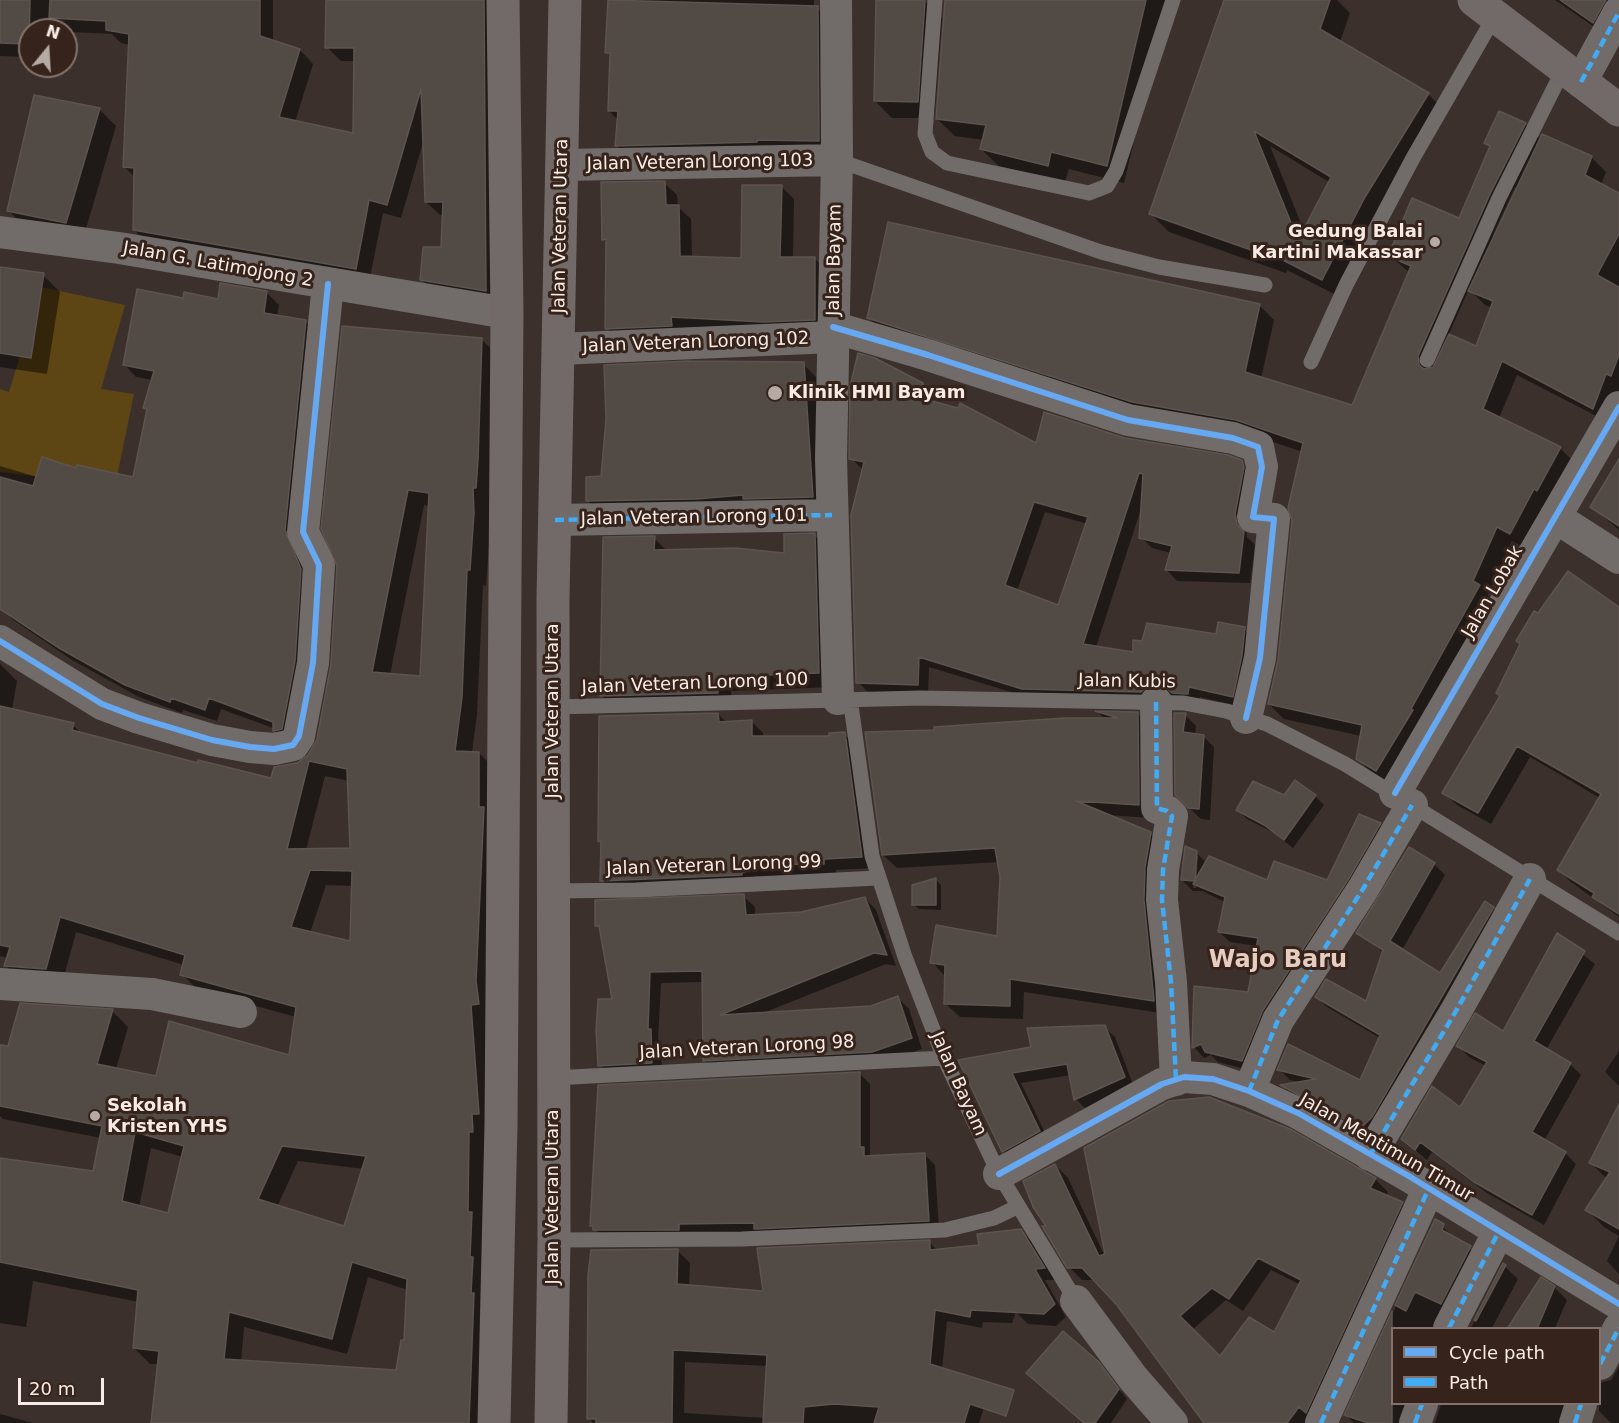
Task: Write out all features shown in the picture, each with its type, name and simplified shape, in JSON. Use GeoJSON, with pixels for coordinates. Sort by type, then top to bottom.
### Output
{"type":"FeatureCollection","features":[{"type":"Feature","properties":{"kind":"highway"},"geometry":{"type":"LineString","coordinates":[[494,1423],[501,1125],[503,594],[507,313],[503,0]]}},
{"type":"Feature","properties":{"kind":"highway","name":"Jalan Veteran Utara"},"geometry":{"type":"LineString","coordinates":[[551,1423],[554,1240],[553,598],[565,0]]}},
{"type":"Feature","properties":{"kind":"highway"},"geometry":{"type":"LineString","coordinates":[[1485,7],[1619,110]]}},
{"type":"Feature","properties":{"kind":"highway"},"geometry":{"type":"LineString","coordinates":[[503,594],[553,598]]}},
{"type":"Feature","properties":{"kind":"highway"},"geometry":{"type":"LineString","coordinates":[[501,1125],[553,1123]]}},
{"type":"Feature","properties":{"kind":"street","name":"Jalan Bayam"},"geometry":{"type":"LineString","coordinates":[[836,0],[837,160],[832,515],[844,699]]}},
{"type":"Feature","properties":{"kind":"street"},"geometry":{"type":"LineString","coordinates":[[1573,75],[1619,12]]}},
{"type":"Feature","properties":{"kind":"street","name":"Jalan Veteran Lorong 103"},"geometry":{"type":"LineString","coordinates":[[563,165],[837,160]]}},
{"type":"Feature","properties":{"kind":"street","name":"Jalan G. Latimojong 2"},"geometry":{"type":"LineString","coordinates":[[0,232],[119,248],[507,313]]}},
{"type":"Feature","properties":{"kind":"street"},"geometry":{"type":"LineString","coordinates":[[0,641],[102,704],[139,718],[212,740],[250,747],[274,749],[293,745],[299,736],[313,663],[319,565],[303,532],[328,284]]}},
{"type":"Feature","properties":{"kind":"street","name":"Jalan Veteran Lorong 102"},"geometry":{"type":"LineString","coordinates":[[558,349],[833,332],[928,354],[1128,420],[1233,438],[1258,447],[1262,467],[1253,517],[1274,519],[1260,658],[1246,718]]}},
{"type":"Feature","properties":{"kind":"street","name":"Jalan Lobak"},"geometry":{"type":"LineString","coordinates":[[1250,1091],[1278,1020],[1364,889],[1403,799],[1555,518],[1619,407]]}},
{"type":"Feature","properties":{"kind":"street","name":"Jalan Veteran Lorong 101"},"geometry":{"type":"LineString","coordinates":[[555,520],[832,515]]}},
{"type":"Feature","properties":{"kind":"street"},"geometry":{"type":"LineString","coordinates":[[1555,518],[1619,558]]}},
{"type":"Feature","properties":{"kind":"street"},"geometry":{"type":"LineString","coordinates":[[1156,702],[1157,808],[1167,811],[1172,816],[1163,870],[1162,900],[1171,982],[1176,1080]]}},
{"type":"Feature","properties":{"kind":"street"},"geometry":{"type":"LineString","coordinates":[[1370,1155],[1456,1011],[1530,879]]}},
{"type":"Feature","properties":{"kind":"street"},"geometry":{"type":"LineString","coordinates":[[0,984],[153,994],[241,1012]]}},
{"type":"Feature","properties":{"kind":"street","name":"Jalan Mentimun Timur"},"geometry":{"type":"LineString","coordinates":[[999,1174],[1162,1084],[1184,1077],[1213,1079],[1250,1091],[1298,1113],[1429,1188],[1619,1304]]}},
{"type":"Feature","properties":{"kind":"street"},"geometry":{"type":"LineString","coordinates":[[1321,1423],[1429,1188]]}},
{"type":"Feature","properties":{"kind":"street"},"geometry":{"type":"LineString","coordinates":[[1450,1327],[1498,1231]]}},
{"type":"Feature","properties":{"kind":"street","name":"Jalan Bayam"},"geometry":{"type":"LineString","coordinates":[[1076,1300],[1133,1378],[1172,1423]]}},
{"type":"Feature","properties":{"kind":"street"},"geometry":{"type":"LineString","coordinates":[[1601,1360],[1619,1328]]}},
{"type":"Feature","properties":{"kind":"street"},"geometry":{"type":"LineString","coordinates":[[1415,1423],[1422,1405]]}},
{"type":"Feature","properties":{"kind":"street"},"geometry":{"type":"LineString","coordinates":[[1575,1423],[1581,1405]]}},
{"type":"Feature","properties":{"kind":"lane"},"geometry":{"type":"LineString","coordinates":[[935,0],[925,134],[932,152],[947,163],[1089,194],[1107,186],[1116,171],[1173,0]]}},
{"type":"Feature","properties":{"kind":"lane"},"geometry":{"type":"LineString","coordinates":[[1311,362],[1346,285],[1402,179],[1485,7]]}},
{"type":"Feature","properties":{"kind":"lane"},"geometry":{"type":"LineString","coordinates":[[1427,360],[1499,198],[1573,75]]}},
{"type":"Feature","properties":{"kind":"lane"},"geometry":{"type":"LineString","coordinates":[[837,160],[1101,252],[1159,267],[1265,285]]}},
{"type":"Feature","properties":{"kind":"lane","name":"Jalan Kubis"},"geometry":{"type":"LineString","coordinates":[[844,699],[1184,703],[1267,724],[1307,743],[1403,799],[1619,933]]}},
{"type":"Feature","properties":{"kind":"lane","name":"Jalan Veteran Lorong 100"},"geometry":{"type":"LineString","coordinates":[[553,707],[697,705],[844,699]]}},
{"type":"Feature","properties":{"kind":"lane","name":"Jalan Bayam"},"geometry":{"type":"LineString","coordinates":[[844,699],[859,768],[878,878],[944,1058],[999,1174],[1017,1207],[1076,1300]]}},
{"type":"Feature","properties":{"kind":"lane","name":"Jalan Veteran Lorong 99"},"geometry":{"type":"LineString","coordinates":[[552,891],[658,889],[878,878]]}},
{"type":"Feature","properties":{"kind":"lane","name":"Jalan Veteran Lorong 98"},"geometry":{"type":"LineString","coordinates":[[552,1078],[944,1058]]}},
{"type":"Feature","properties":{"kind":"lane"},"geometry":{"type":"LineString","coordinates":[[554,1240],[742,1239],[945,1230],[994,1218],[1017,1207]]}},
{"type":"Feature","properties":{"kind":"shaded area"},"geometry":{"type":"Polygon","coordinates":[[[41,287],[125,305],[101,389],[134,394],[115,486],[0,472],[0,389],[9,392],[41,287]]]}},
{"type":"Feature","properties":{"kind":"building"},"geometry":{"type":"Polygon","coordinates":[[[0,0],[30,0],[30,18],[18,18],[18,44],[0,43],[0,0]]]}},
{"type":"Feature","properties":{"kind":"building"},"geometry":{"type":"Polygon","coordinates":[[[50,0],[260,0],[260,36],[300,49],[279,117],[353,133],[354,48],[325,48],[326,0],[484,0],[486,291],[420,280],[423,247],[441,247],[443,202],[425,202],[421,89],[387,205],[369,200],[356,269],[133,230],[134,168],[123,167],[129,34],[106,30],[106,21],[49,18],[50,0]]]}},
{"type":"Feature","properties":{"kind":"building"},"geometry":{"type":"Polygon","coordinates":[[[608,0],[818,6],[819,141],[757,140],[757,142],[615,146],[618,111],[608,111],[610,53],[605,53],[608,0]]]}},
{"type":"Feature","properties":{"kind":"building"},"geometry":{"type":"Polygon","coordinates":[[[876,0],[925,0],[918,102],[874,101],[876,0]]]}},
{"type":"Feature","properties":{"kind":"building"},"geometry":{"type":"Polygon","coordinates":[[[945,0],[1146,0],[1107,166],[1051,152],[1048,166],[980,149],[986,125],[936,119],[945,0]]]}},
{"type":"Feature","properties":{"kind":"building"},"geometry":{"type":"Polygon","coordinates":[[[1224,0],[1330,0],[1320,29],[1429,93],[1365,197],[1322,280],[1269,253],[1268,256],[1149,214],[1224,0]],[[1254,131],[1298,240],[1331,177],[1254,131]]]}},
{"type":"Feature","properties":{"kind":"building"},"geometry":{"type":"Polygon","coordinates":[[[1560,0],[1606,0],[1593,23],[1560,0]]]}},
{"type":"Feature","properties":{"kind":"building"},"geometry":{"type":"Polygon","coordinates":[[[34,95],[100,108],[66,223],[7,211],[34,95]]]}},
{"type":"Feature","properties":{"kind":"building"},"geometry":{"type":"Polygon","coordinates":[[[1499,111],[1526,123],[1490,194],[1418,356],[1419,365],[1424,369],[1433,367],[1449,334],[1476,346],[1493,301],[1468,291],[1542,134],[1592,156],[1585,175],[1619,193],[1619,234],[1597,275],[1619,287],[1619,355],[1611,376],[1606,374],[1593,409],[1502,361],[1483,409],[1561,447],[1537,491],[1534,489],[1510,534],[1497,527],[1473,581],[1480,585],[1411,709],[1413,710],[1376,771],[1356,759],[1362,725],[1268,704],[1278,660],[1292,521],[1288,508],[1303,443],[1236,420],[1132,402],[867,318],[888,222],[1260,304],[1245,372],[1352,405],[1411,266],[1388,256],[1412,198],[1459,218],[1490,146],[1484,143],[1499,111]]]}},
{"type":"Feature","properties":{"kind":"building"},"geometry":{"type":"Polygon","coordinates":[[[665,181],[666,205],[679,205],[680,256],[741,258],[742,185],[782,185],[780,257],[815,257],[815,320],[763,322],[671,317],[672,326],[605,329],[606,239],[602,240],[601,182],[665,181]]]}},
{"type":"Feature","properties":{"kind":"building"},"geometry":{"type":"Polygon","coordinates":[[[0,267],[44,273],[31,358],[0,353],[0,267]]]}},
{"type":"Feature","properties":{"kind":"building"},"geometry":{"type":"Polygon","coordinates":[[[220,283],[267,291],[264,313],[306,320],[285,530],[301,569],[295,661],[282,729],[273,731],[273,722],[209,698],[205,710],[171,698],[170,702],[125,685],[59,648],[0,609],[0,477],[33,486],[42,457],[76,468],[77,465],[133,477],[147,409],[143,408],[154,371],[123,365],[137,289],[183,298],[184,292],[218,299],[220,283]]]}},
{"type":"Feature","properties":{"kind":"building"},"geometry":{"type":"Polygon","coordinates":[[[342,326],[482,338],[478,459],[476,488],[473,488],[474,513],[470,570],[467,570],[462,697],[455,751],[479,752],[479,807],[484,807],[476,981],[479,1004],[471,1005],[479,1114],[472,1114],[473,1132],[469,1132],[468,1212],[472,1212],[470,1257],[473,1257],[471,1293],[474,1293],[469,1423],[151,1423],[159,1351],[133,1348],[138,1290],[0,1262],[0,1158],[93,1171],[102,1126],[0,1106],[0,1045],[8,1046],[20,1003],[113,1009],[97,1064],[156,1076],[169,1021],[289,1055],[296,1007],[180,975],[185,955],[60,917],[46,969],[4,966],[10,947],[0,945],[0,706],[74,723],[72,730],[198,763],[198,760],[271,778],[274,767],[297,763],[308,755],[317,739],[331,664],[337,566],[321,529],[342,326]],[[408,490],[372,672],[420,676],[429,493],[408,490]],[[309,761],[287,849],[350,848],[347,769],[309,761]],[[310,870],[291,927],[350,941],[352,871],[310,870]],[[135,1132],[122,1201],[168,1213],[184,1146],[135,1132]],[[282,1146],[258,1199],[344,1226],[366,1156],[282,1146]],[[352,1262],[332,1339],[229,1312],[224,1359],[396,1370],[401,1340],[404,1340],[407,1279],[352,1262]]]}},
{"type":"Feature","properties":{"kind":"building"},"geometry":{"type":"Polygon","coordinates":[[[858,353],[875,358],[923,383],[920,398],[958,408],[960,403],[1036,443],[1044,412],[1125,438],[1228,455],[1242,460],[1244,467],[1235,514],[1237,524],[1244,532],[1239,573],[1165,570],[1172,546],[1139,538],[1143,474],[1139,473],[1083,644],[1133,652],[1133,640],[1142,641],[1147,623],[1216,634],[1218,622],[1245,627],[1233,697],[1189,687],[1188,694],[1172,693],[1156,684],[1147,686],[1141,692],[1022,689],[919,657],[918,685],[856,683],[851,515],[864,462],[849,459],[850,387],[858,353]],[[1034,502],[1005,585],[1058,605],[1088,517],[1034,502]]]}},
{"type":"Feature","properties":{"kind":"building"},"geometry":{"type":"Polygon","coordinates":[[[689,361],[804,362],[813,497],[743,499],[743,495],[696,499],[586,501],[586,477],[601,476],[606,419],[604,365],[689,361]]]}},
{"type":"Feature","properties":{"kind":"building"},"geometry":{"type":"Polygon","coordinates":[[[1619,459],[1619,526],[1590,507],[1619,459]]]}},
{"type":"Feature","properties":{"kind":"building"},"geometry":{"type":"Polygon","coordinates":[[[815,533],[819,673],[717,677],[718,693],[600,696],[603,537],[655,536],[654,550],[735,548],[784,553],[784,534],[815,533]]]}},
{"type":"Feature","properties":{"kind":"building"},"geometry":{"type":"Polygon","coordinates":[[[1568,571],[1619,607],[1619,914],[1592,897],[1594,893],[1557,870],[1601,794],[1517,746],[1478,813],[1442,793],[1500,696],[1496,693],[1520,644],[1516,641],[1534,611],[1538,613],[1568,571]]]}},
{"type":"Feature","properties":{"kind":"building"},"geometry":{"type":"Polygon","coordinates":[[[1095,711],[1138,712],[1139,805],[1076,801],[1151,832],[1145,867],[1144,900],[1154,1001],[1010,979],[1010,1006],[944,1004],[945,965],[930,963],[936,925],[997,936],[1000,877],[995,848],[882,855],[865,732],[934,730],[934,727],[1065,718],[1118,718],[1095,711]]]}},
{"type":"Feature","properties":{"kind":"building"},"geometry":{"type":"Polygon","coordinates":[[[718,713],[719,722],[752,720],[752,736],[829,736],[829,733],[845,732],[862,857],[824,859],[824,864],[744,865],[745,872],[742,872],[742,875],[600,881],[599,716],[718,713]]]}},
{"type":"Feature","properties":{"kind":"building"},"geometry":{"type":"Polygon","coordinates":[[[1174,713],[1186,713],[1183,732],[1204,735],[1199,809],[1188,808],[1175,795],[1174,713]]]}},
{"type":"Feature","properties":{"kind":"building"},"geometry":{"type":"Polygon","coordinates":[[[1295,780],[1316,795],[1284,840],[1264,825],[1236,810],[1253,781],[1284,795],[1295,780]]]}},
{"type":"Feature","properties":{"kind":"building"},"geometry":{"type":"Polygon","coordinates":[[[1359,814],[1381,823],[1348,880],[1263,1010],[1242,1061],[1205,1052],[1201,1044],[1192,1048],[1194,986],[1248,992],[1258,938],[1218,932],[1225,897],[1193,884],[1195,881],[1181,880],[1185,846],[1197,851],[1195,880],[1209,856],[1267,880],[1274,861],[1327,880],[1359,814]]]}},
{"type":"Feature","properties":{"kind":"building"},"geometry":{"type":"Polygon","coordinates":[[[1409,847],[1435,863],[1390,941],[1440,973],[1485,901],[1494,907],[1372,1117],[1361,1128],[1280,1085],[1316,1079],[1277,1070],[1288,1044],[1360,1080],[1380,1035],[1315,997],[1326,979],[1366,1001],[1383,950],[1356,933],[1409,847]]]}},
{"type":"Feature","properties":{"kind":"building"},"geometry":{"type":"Polygon","coordinates":[[[936,878],[936,905],[912,905],[912,885],[936,878]]]}},
{"type":"Feature","properties":{"kind":"building"},"geometry":{"type":"Polygon","coordinates":[[[744,894],[746,915],[801,912],[865,897],[887,955],[874,953],[720,1015],[871,1006],[898,996],[912,1038],[872,1052],[703,1061],[702,971],[650,972],[648,1029],[651,1029],[652,1063],[598,1066],[596,1030],[598,999],[612,999],[599,926],[595,926],[595,900],[744,894]]]}},
{"type":"Feature","properties":{"kind":"building"},"geometry":{"type":"Polygon","coordinates":[[[1557,933],[1585,951],[1534,1041],[1571,1063],[1532,1132],[1566,1152],[1532,1215],[1474,1182],[1420,1142],[1415,1150],[1401,1139],[1432,1086],[1460,1107],[1487,1062],[1456,1046],[1475,1013],[1503,1031],[1557,933]]]}},
{"type":"Feature","properties":{"kind":"building"},"geometry":{"type":"Polygon","coordinates":[[[1105,1025],[1125,1077],[1074,1100],[1067,1064],[1012,1073],[1040,1131],[1002,1152],[958,1060],[1031,1047],[1027,1028],[1105,1025]]]}},
{"type":"Feature","properties":{"kind":"building"},"geometry":{"type":"Polygon","coordinates":[[[860,1072],[860,1147],[864,1147],[864,1156],[925,1153],[929,1221],[754,1229],[754,1223],[679,1224],[679,1230],[593,1230],[593,1226],[590,1226],[598,1085],[860,1072]]]}},
{"type":"Feature","properties":{"kind":"building"},"geometry":{"type":"Polygon","coordinates":[[[1209,1097],[1290,1129],[1376,1178],[1370,1188],[1403,1202],[1306,1413],[1299,1407],[1287,1423],[1204,1423],[1116,1304],[1082,1268],[1067,1268],[1042,1226],[1046,1226],[1033,1207],[1023,1181],[1055,1164],[1099,1256],[1105,1254],[1084,1148],[1169,1101],[1209,1097]],[[1258,1258],[1229,1299],[1212,1288],[1180,1316],[1220,1356],[1249,1317],[1274,1332],[1301,1280],[1258,1258]]]}},
{"type":"Feature","properties":{"kind":"building"},"geometry":{"type":"Polygon","coordinates":[[[1619,1104],[1619,1229],[1585,1210],[1610,1172],[1589,1163],[1619,1104]]]}},
{"type":"Feature","properties":{"kind":"building"},"geometry":{"type":"Polygon","coordinates":[[[1435,1219],[1444,1224],[1442,1230],[1471,1246],[1441,1304],[1415,1292],[1406,1311],[1395,1305],[1435,1219]]]}},
{"type":"Feature","properties":{"kind":"building"},"geometry":{"type":"Polygon","coordinates":[[[1021,1229],[1045,1268],[1035,1269],[1055,1304],[1044,1314],[971,1310],[970,1317],[935,1310],[930,1364],[1014,1390],[1006,1416],[970,1404],[964,1423],[874,1423],[879,1407],[834,1404],[804,1407],[803,1423],[763,1423],[767,1355],[673,1350],[672,1423],[596,1423],[596,1419],[587,1419],[588,1275],[591,1250],[678,1249],[677,1284],[763,1291],[757,1248],[930,1240],[930,1250],[979,1245],[977,1234],[1021,1229]]]}},
{"type":"Feature","properties":{"kind":"building"},"geometry":{"type":"Polygon","coordinates":[[[1503,1263],[1506,1265],[1476,1321],[1474,1320],[1503,1263]]]}},
{"type":"Feature","properties":{"kind":"building"},"geometry":{"type":"Polygon","coordinates":[[[1541,1277],[1555,1286],[1538,1327],[1508,1327],[1541,1277]]]}},
{"type":"Feature","properties":{"kind":"building"},"geometry":{"type":"Polygon","coordinates":[[[1392,1311],[1392,1423],[1368,1423],[1344,1415],[1392,1311]]]}},
{"type":"Feature","properties":{"kind":"building"},"geometry":{"type":"Polygon","coordinates":[[[1063,1331],[1099,1362],[1119,1389],[1095,1423],[1084,1423],[1026,1373],[1063,1331]]]}},
{"type":"Feature","properties":{"kind":"marked path"},"geometry":{"type":"LineString","coordinates":[[1581,82],[1619,12]]}},
{"type":"Feature","properties":{"kind":"marked path"},"geometry":{"type":"LineString","coordinates":[[555,520],[832,515]]}},
{"type":"Feature","properties":{"kind":"marked path"},"geometry":{"type":"LineString","coordinates":[[1156,702],[1157,808],[1167,811],[1172,816],[1163,870],[1162,900],[1171,982],[1176,1080]]}},
{"type":"Feature","properties":{"kind":"marked path"},"geometry":{"type":"LineString","coordinates":[[1249,1091],[1278,1020],[1363,889],[1412,805]]}},
{"type":"Feature","properties":{"kind":"marked path"},"geometry":{"type":"LineString","coordinates":[[1370,1155],[1456,1011],[1530,879]]}},
{"type":"Feature","properties":{"kind":"marked path"},"geometry":{"type":"LineString","coordinates":[[1321,1423],[1429,1188]]}},
{"type":"Feature","properties":{"kind":"marked path"},"geometry":{"type":"LineString","coordinates":[[1450,1327],[1499,1231]]}},
{"type":"Feature","properties":{"kind":"marked path"},"geometry":{"type":"LineString","coordinates":[[1601,1362],[1619,1328]]}},
{"type":"Feature","properties":{"kind":"marked path"},"geometry":{"type":"LineString","coordinates":[[1415,1423],[1422,1405]]}},
{"type":"Feature","properties":{"kind":"marked path"},"geometry":{"type":"LineString","coordinates":[[1575,1423],[1581,1405]]}},
{"type":"Feature","properties":{"kind":"cycle path"},"geometry":{"type":"LineString","coordinates":[[0,641],[102,704],[139,718],[212,740],[250,747],[274,749],[293,745],[299,736],[313,663],[319,565],[303,532],[328,284]]}},
{"type":"Feature","properties":{"kind":"cycle path"},"geometry":{"type":"LineString","coordinates":[[833,327],[928,355],[1128,420],[1233,438],[1258,447],[1262,467],[1253,517],[1274,519],[1260,658],[1246,718]]}},
{"type":"Feature","properties":{"kind":"cycle path"},"geometry":{"type":"LineString","coordinates":[[1395,793],[1619,407]]}},
{"type":"Feature","properties":{"kind":"cycle path"},"geometry":{"type":"LineString","coordinates":[[999,1174],[1162,1084],[1184,1077],[1213,1079],[1249,1091],[1298,1113],[1407,1175],[1619,1304]]}},
{"type":"Feature","properties":{"kind":"place","name":"Gedung Balai Kartini Makassar"},"geometry":{"type":"Point","coordinates":[1435,242]}},
{"type":"Feature","properties":{"kind":"place","name":"Klinik HMI Bayam"},"geometry":{"type":"Point","coordinates":[775,393]}},
{"type":"Feature","properties":{"kind":"place","name":"Sekolah Kristen YHS"},"geometry":{"type":"Point","coordinates":[95,1116]}},
{"type":"Feature","properties":{"kind":"district","name":"Wajo Baru"},"geometry":{"type":"Point","coordinates":[1278,961]}}]}
